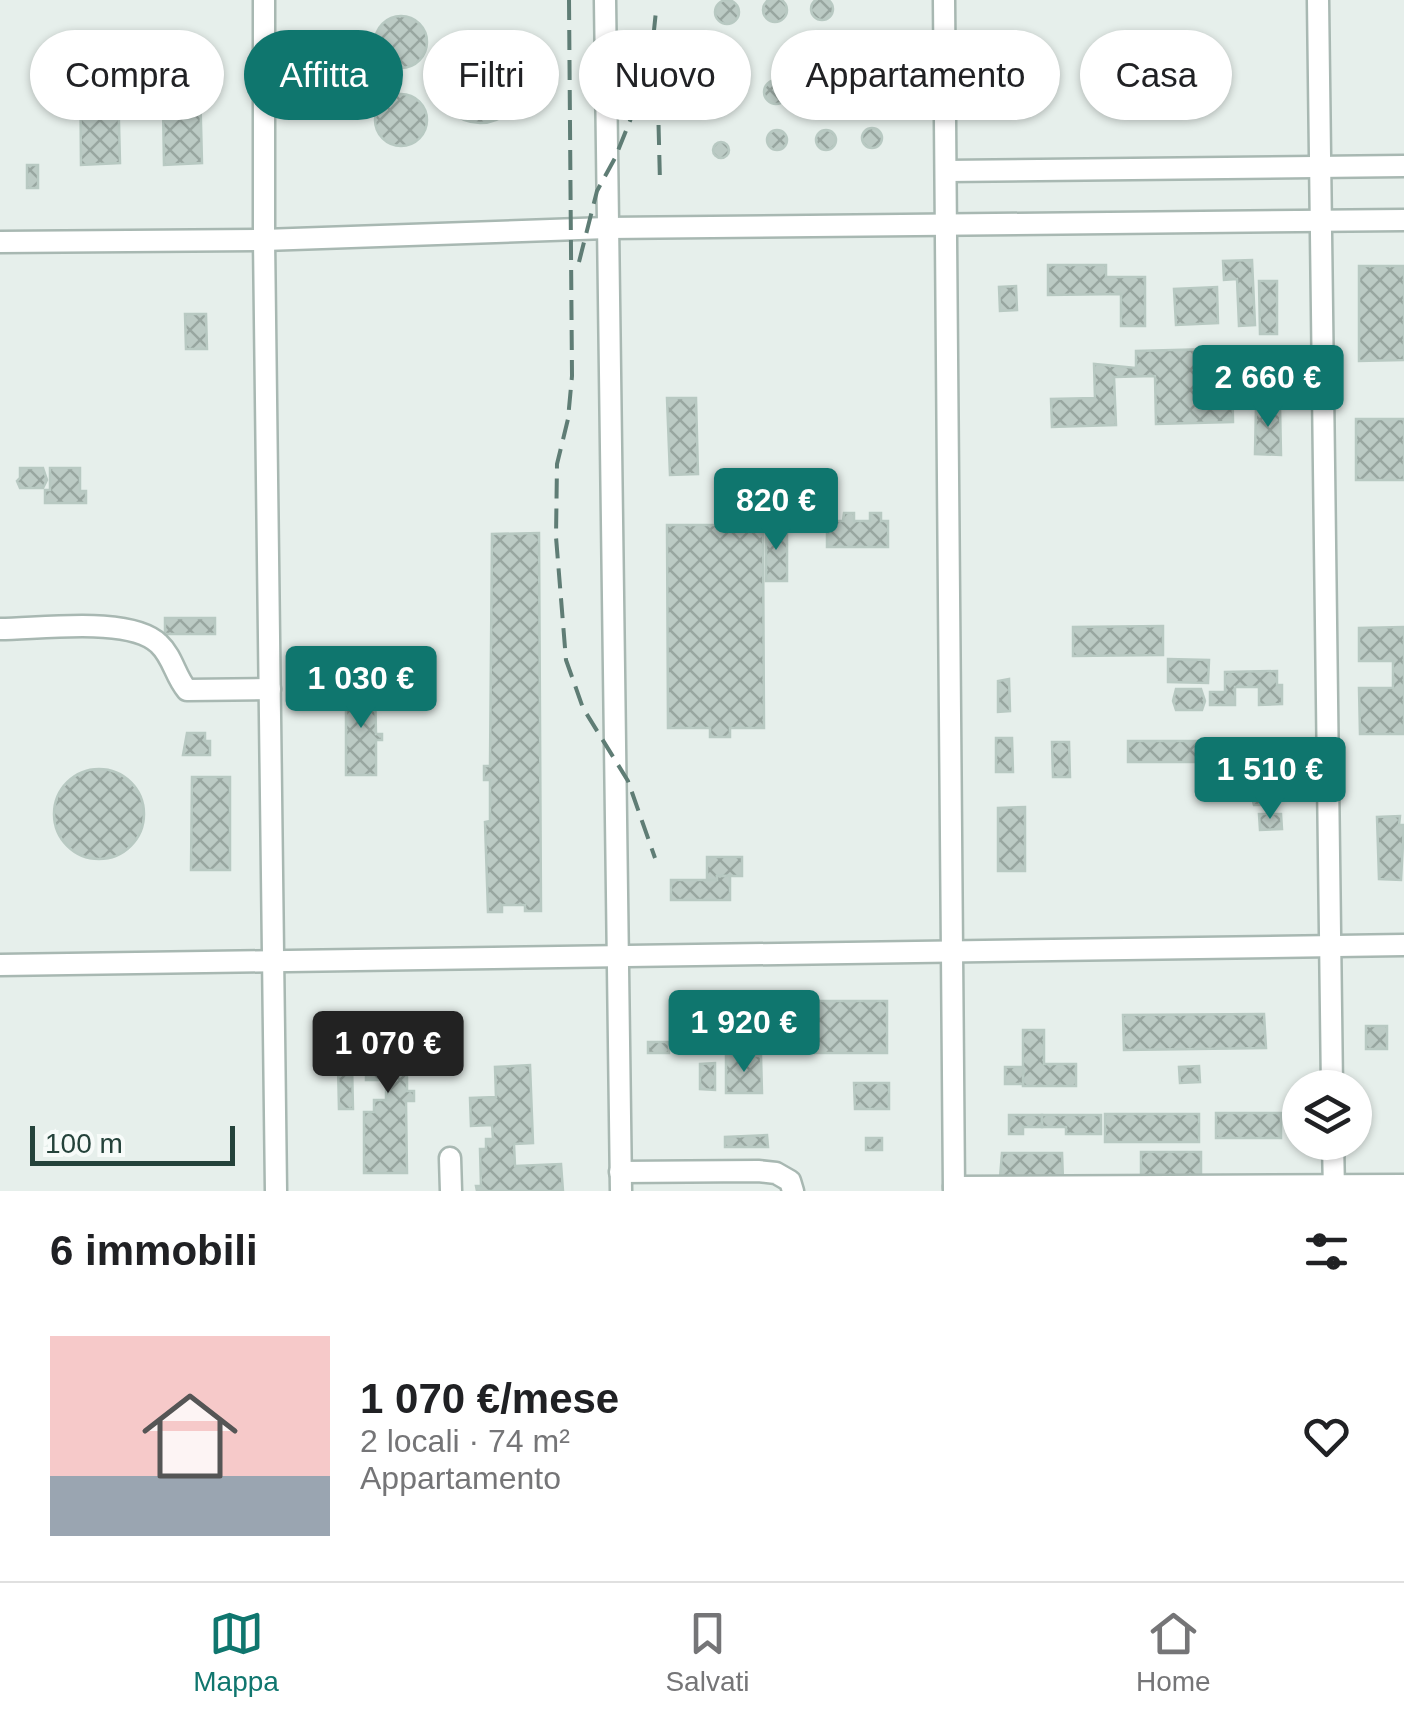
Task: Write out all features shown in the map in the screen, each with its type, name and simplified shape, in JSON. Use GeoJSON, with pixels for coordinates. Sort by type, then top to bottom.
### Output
{"type":"FeatureCollection","features":[{"type":"Feature","properties":{"kind":"lane"},"geometry":{"type":"LineString","coordinates":[[264,0],[276,1191]]}},
{"type":"Feature","properties":{"kind":"lane"},"geometry":{"type":"LineString","coordinates":[[605,0],[620,1182],[758,1171],[776,1173],[790,1181],[793,1191]]}},
{"type":"Feature","properties":{"kind":"lane"},"geometry":{"type":"LineString","coordinates":[[944,0],[954,1189],[1404,1185]]}},
{"type":"Feature","properties":{"kind":"lane"},"geometry":{"type":"LineString","coordinates":[[1318,0],[1332,1070]]}},
{"type":"Feature","properties":{"kind":"lane"},"geometry":{"type":"LineString","coordinates":[[946,171],[1404,166]]}},
{"type":"Feature","properties":{"kind":"lane"},"geometry":{"type":"LineString","coordinates":[[0,242],[264,240],[607,228],[1404,220]]}},
{"type":"Feature","properties":{"kind":"lane"},"geometry":{"type":"LineString","coordinates":[[0,630],[120,628],[141,632],[165,651],[187,690],[270,688]]}},
{"type":"Feature","properties":{"kind":"lane"},"geometry":{"type":"LineString","coordinates":[[0,965],[1404,946]]}},
{"type":"Feature","properties":{"kind":"lane"},"geometry":{"type":"LineString","coordinates":[[450,1158],[451,1191]]}},
{"type":"Feature","properties":{"kind":"lane"},"geometry":{"type":"LineString","coordinates":[[1333,1160],[1334,1188]]}},
{"type":"Feature","properties":{"kind":"building"},"geometry":{"type":"Polygon","coordinates":[[[771,-1],[779,-1],[786,6],[786,14],[779,21],[771,21],[764,14],[764,6],[771,-1]]]}},
{"type":"Feature","properties":{"kind":"building"},"geometry":{"type":"Polygon","coordinates":[[[817,-1],[827,-1],[833,5],[833,13],[826,20],[818,20],[811,13],[811,5],[817,-1]]]}},
{"type":"Feature","properties":{"kind":"building"},"geometry":{"type":"Polygon","coordinates":[[[727,0],[736,3],[736,21],[727,24],[718,21],[715,12],[718,3],[727,0]]]}},
{"type":"Feature","properties":{"kind":"building"},"geometry":{"type":"Polygon","coordinates":[[[401,16],[424,30],[423,55],[411,66],[403,68],[403,30],[378,30],[391,18],[401,16]]]}},
{"type":"Feature","properties":{"kind":"building"},"geometry":{"type":"Polygon","coordinates":[[[771,81],[771,103],[764,92],[771,81]]]}},
{"type":"Feature","properties":{"kind":"building"},"geometry":{"type":"Polygon","coordinates":[[[403,94],[419,102],[423,120],[427,120],[419,138],[401,146],[383,138],[375,120],[403,120],[403,94]]]}},
{"type":"Feature","properties":{"kind":"building"},"geometry":{"type":"Polygon","coordinates":[[[81,120],[119,120],[120,163],[81,165],[81,120]]]}},
{"type":"Feature","properties":{"kind":"building"},"geometry":{"type":"Polygon","coordinates":[[[163,120],[201,120],[202,163],[164,165],[163,120]]]}},
{"type":"Feature","properties":{"kind":"building"},"geometry":{"type":"Polygon","coordinates":[[[464,120],[496,120],[488,123],[464,120]]]}},
{"type":"Feature","properties":{"kind":"building"},"geometry":{"type":"Polygon","coordinates":[[[872,128],[882,138],[872,148],[862,138],[872,128]]]}},
{"type":"Feature","properties":{"kind":"building"},"geometry":{"type":"Polygon","coordinates":[[[777,130],[787,140],[777,150],[767,140],[777,130]]]}},
{"type":"Feature","properties":{"kind":"building"},"geometry":{"type":"Polygon","coordinates":[[[822,130],[830,130],[836,140],[830,150],[822,150],[816,144],[816,136],[822,130]]]}},
{"type":"Feature","properties":{"kind":"building"},"geometry":{"type":"Polygon","coordinates":[[[721,142],[729,150],[721,158],[713,150],[721,142]]]}},
{"type":"Feature","properties":{"kind":"building"},"geometry":{"type":"Polygon","coordinates":[[[27,165],[38,165],[38,188],[27,188],[27,165]]]}},
{"type":"Feature","properties":{"kind":"building"},"geometry":{"type":"Polygon","coordinates":[[[1252,260],[1255,325],[1239,326],[1237,279],[1224,280],[1223,261],[1252,260]]]}},
{"type":"Feature","properties":{"kind":"building"},"geometry":{"type":"Polygon","coordinates":[[[1048,265],[1106,265],[1106,277],[1145,277],[1145,326],[1121,326],[1121,294],[1048,295],[1048,265]]]}},
{"type":"Feature","properties":{"kind":"building"},"geometry":{"type":"Polygon","coordinates":[[[1359,266],[1404,266],[1404,360],[1359,361],[1359,266]]]}},
{"type":"Feature","properties":{"kind":"building"},"geometry":{"type":"Polygon","coordinates":[[[1259,281],[1277,281],[1277,334],[1260,334],[1259,281]]]}},
{"type":"Feature","properties":{"kind":"building"},"geometry":{"type":"Polygon","coordinates":[[[1016,286],[1017,310],[1000,311],[999,287],[1016,286]]]}},
{"type":"Feature","properties":{"kind":"building"},"geometry":{"type":"Polygon","coordinates":[[[1217,287],[1218,323],[1176,325],[1174,289],[1217,287]]]}},
{"type":"Feature","properties":{"kind":"building"},"geometry":{"type":"Polygon","coordinates":[[[185,314],[206,314],[207,349],[186,349],[185,314]]]}},
{"type":"Feature","properties":{"kind":"building"},"geometry":{"type":"Polygon","coordinates":[[[1247,348],[1248,361],[1232,361],[1233,422],[1156,424],[1155,376],[1114,377],[1116,425],[1052,427],[1051,399],[1095,398],[1094,364],[1136,368],[1136,351],[1247,348]]]}},
{"type":"Feature","properties":{"kind":"building"},"geometry":{"type":"Polygon","coordinates":[[[1283,354],[1282,376],[1264,375],[1264,355],[1283,354]]]}},
{"type":"Feature","properties":{"kind":"building"},"geometry":{"type":"Polygon","coordinates":[[[667,398],[696,398],[698,474],[670,475],[667,398]]]}},
{"type":"Feature","properties":{"kind":"building"},"geometry":{"type":"Polygon","coordinates":[[[1256,405],[1280,406],[1281,455],[1255,454],[1256,405]]]}},
{"type":"Feature","properties":{"kind":"building"},"geometry":{"type":"Polygon","coordinates":[[[1356,419],[1404,419],[1404,480],[1356,480],[1356,419]]]}},
{"type":"Feature","properties":{"kind":"building"},"geometry":{"type":"Polygon","coordinates":[[[20,468],[43,468],[47,480],[43,488],[20,488],[20,468]]]}},
{"type":"Feature","properties":{"kind":"building"},"geometry":{"type":"Polygon","coordinates":[[[50,468],[80,468],[80,491],[86,491],[86,503],[45,503],[45,490],[50,490],[50,468]]]}},
{"type":"Feature","properties":{"kind":"building"},"geometry":{"type":"Polygon","coordinates":[[[844,513],[854,513],[854,521],[870,521],[870,513],[881,513],[881,521],[888,521],[888,547],[827,547],[827,521],[843,521],[844,513]]]}},
{"type":"Feature","properties":{"kind":"building"},"geometry":{"type":"Polygon","coordinates":[[[746,521],[763,525],[764,728],[730,728],[730,737],[710,737],[710,728],[668,728],[667,525],[746,525],[746,521]]]}},
{"type":"Feature","properties":{"kind":"building"},"geometry":{"type":"Polygon","coordinates":[[[766,525],[787,525],[787,581],[766,581],[766,525]]]}},
{"type":"Feature","properties":{"kind":"building"},"geometry":{"type":"Polygon","coordinates":[[[539,533],[541,911],[525,911],[525,905],[502,905],[502,912],[488,912],[485,822],[490,821],[490,780],[484,780],[484,766],[490,766],[492,534],[539,533]]]}},
{"type":"Feature","properties":{"kind":"building"},"geometry":{"type":"Polygon","coordinates":[[[165,618],[215,618],[215,634],[165,634],[165,618]]]}},
{"type":"Feature","properties":{"kind":"building"},"geometry":{"type":"Polygon","coordinates":[[[1163,626],[1163,655],[1073,656],[1073,627],[1163,626]]]}},
{"type":"Feature","properties":{"kind":"building"},"geometry":{"type":"Polygon","coordinates":[[[1404,627],[1404,734],[1360,734],[1359,688],[1393,688],[1393,661],[1359,661],[1359,628],[1404,627]]]}},
{"type":"Feature","properties":{"kind":"building"},"geometry":{"type":"Polygon","coordinates":[[[1168,659],[1209,660],[1208,683],[1168,682],[1168,659]]]}},
{"type":"Feature","properties":{"kind":"building"},"geometry":{"type":"Polygon","coordinates":[[[1277,671],[1282,704],[1259,705],[1259,687],[1235,687],[1235,705],[1210,705],[1210,692],[1225,692],[1225,672],[1277,671]]]}},
{"type":"Feature","properties":{"kind":"building"},"geometry":{"type":"Polygon","coordinates":[[[1009,679],[1010,711],[998,712],[998,681],[1009,679]]]}},
{"type":"Feature","properties":{"kind":"building"},"geometry":{"type":"Polygon","coordinates":[[[375,686],[376,734],[382,734],[382,740],[376,740],[376,775],[346,775],[346,687],[375,686]]]}},
{"type":"Feature","properties":{"kind":"building"},"geometry":{"type":"Polygon","coordinates":[[[1176,689],[1201,689],[1205,701],[1202,710],[1176,710],[1176,689]]]}},
{"type":"Feature","properties":{"kind":"building"},"geometry":{"type":"Polygon","coordinates":[[[187,733],[205,733],[205,741],[210,741],[210,755],[183,755],[187,733]]]}},
{"type":"Feature","properties":{"kind":"building"},"geometry":{"type":"Polygon","coordinates":[[[996,738],[1012,738],[1013,772],[996,772],[996,738]]]}},
{"type":"Feature","properties":{"kind":"building"},"geometry":{"type":"Polygon","coordinates":[[[1128,741],[1212,741],[1212,762],[1128,762],[1128,741]]]}},
{"type":"Feature","properties":{"kind":"building"},"geometry":{"type":"Polygon","coordinates":[[[1052,742],[1069,742],[1070,777],[1053,777],[1052,742]]]}},
{"type":"Feature","properties":{"kind":"building"},"geometry":{"type":"Polygon","coordinates":[[[1252,748],[1280,748],[1280,799],[1267,799],[1267,805],[1254,805],[1252,798],[1252,748]]]}},
{"type":"Feature","properties":{"kind":"building"},"geometry":{"type":"Polygon","coordinates":[[[99,769],[131,782],[144,814],[131,846],[99,859],[67,846],[54,814],[67,782],[99,769]]]}},
{"type":"Feature","properties":{"kind":"building"},"geometry":{"type":"Polygon","coordinates":[[[192,777],[230,777],[230,870],[191,870],[192,777]]]}},
{"type":"Feature","properties":{"kind":"building"},"geometry":{"type":"Polygon","coordinates":[[[1025,807],[1025,871],[998,871],[998,808],[1025,807]]]}},
{"type":"Feature","properties":{"kind":"building"},"geometry":{"type":"Polygon","coordinates":[[[1259,814],[1281,814],[1282,829],[1260,830],[1259,814]]]}},
{"type":"Feature","properties":{"kind":"building"},"geometry":{"type":"Polygon","coordinates":[[[1400,816],[1399,825],[1404,825],[1401,880],[1379,879],[1377,817],[1400,816]]]}},
{"type":"Feature","properties":{"kind":"building"},"geometry":{"type":"Polygon","coordinates":[[[707,857],[742,857],[742,876],[707,880],[707,857]]]}},
{"type":"Feature","properties":{"kind":"building"},"geometry":{"type":"Polygon","coordinates":[[[717,876],[730,876],[730,900],[671,900],[671,880],[717,880],[717,876]]]}},
{"type":"Feature","properties":{"kind":"building"},"geometry":{"type":"Polygon","coordinates":[[[674,999],[683,999],[683,1041],[674,1041],[674,999]]]}},
{"type":"Feature","properties":{"kind":"building"},"geometry":{"type":"Polygon","coordinates":[[[780,1001],[780,1034],[723,1034],[723,1002],[780,1001]]]}},
{"type":"Feature","properties":{"kind":"building"},"geometry":{"type":"Polygon","coordinates":[[[815,1001],[887,1001],[887,1053],[815,1053],[815,1001]]]}},
{"type":"Feature","properties":{"kind":"building"},"geometry":{"type":"Polygon","coordinates":[[[1264,1014],[1266,1048],[1124,1050],[1123,1015],[1264,1014]]]}},
{"type":"Feature","properties":{"kind":"building"},"geometry":{"type":"Polygon","coordinates":[[[337,1018],[351,1018],[350,1037],[336,1037],[337,1018]]]}},
{"type":"Feature","properties":{"kind":"building"},"geometry":{"type":"Polygon","coordinates":[[[366,1019],[408,1019],[408,1059],[414,1059],[414,1071],[407,1071],[407,1091],[414,1091],[414,1101],[406,1101],[407,1173],[364,1173],[364,1112],[374,1112],[374,1100],[386,1100],[386,1080],[366,1080],[366,1019]]]}},
{"type":"Feature","properties":{"kind":"building"},"geometry":{"type":"Polygon","coordinates":[[[1366,1026],[1387,1026],[1387,1049],[1366,1049],[1366,1026]]]}},
{"type":"Feature","properties":{"kind":"building"},"geometry":{"type":"Polygon","coordinates":[[[1023,1030],[1044,1030],[1044,1064],[1076,1064],[1076,1086],[1023,1086],[1023,1030]]]}},
{"type":"Feature","properties":{"kind":"building"},"geometry":{"type":"Polygon","coordinates":[[[648,1042],[669,1042],[669,1053],[648,1053],[648,1042]]]}},
{"type":"Feature","properties":{"kind":"building"},"geometry":{"type":"Polygon","coordinates":[[[726,1056],[761,1056],[762,1093],[726,1093],[726,1056]]]}},
{"type":"Feature","properties":{"kind":"building"},"geometry":{"type":"Polygon","coordinates":[[[715,1063],[715,1090],[700,1089],[700,1064],[715,1063]]]}},
{"type":"Feature","properties":{"kind":"building"},"geometry":{"type":"Polygon","coordinates":[[[338,1065],[352,1065],[353,1109],[339,1109],[338,1065]]]}},
{"type":"Feature","properties":{"kind":"building"},"geometry":{"type":"Polygon","coordinates":[[[530,1065],[533,1143],[514,1144],[515,1166],[561,1164],[563,1191],[477,1191],[476,1186],[481,1186],[480,1149],[486,1149],[486,1139],[493,1139],[492,1125],[471,1126],[470,1098],[496,1097],[495,1067],[530,1065]]]}},
{"type":"Feature","properties":{"kind":"building"},"geometry":{"type":"Polygon","coordinates":[[[1199,1066],[1200,1082],[1180,1083],[1179,1067],[1199,1066]]]}},
{"type":"Feature","properties":{"kind":"building"},"geometry":{"type":"Polygon","coordinates":[[[1005,1067],[1023,1067],[1023,1084],[1005,1084],[1005,1067]]]}},
{"type":"Feature","properties":{"kind":"building"},"geometry":{"type":"Polygon","coordinates":[[[854,1083],[889,1083],[889,1109],[855,1109],[854,1083]]]}},
{"type":"Feature","properties":{"kind":"building"},"geometry":{"type":"Polygon","coordinates":[[[1216,1113],[1281,1113],[1281,1138],[1216,1138],[1216,1113]]]}},
{"type":"Feature","properties":{"kind":"building"},"geometry":{"type":"Polygon","coordinates":[[[1105,1114],[1199,1114],[1199,1142],[1105,1142],[1105,1114]]]}},
{"type":"Feature","properties":{"kind":"building"},"geometry":{"type":"Polygon","coordinates":[[[1009,1115],[1042,1115],[1042,1127],[1023,1127],[1023,1134],[1009,1134],[1009,1115]]]}},
{"type":"Feature","properties":{"kind":"building"},"geometry":{"type":"Polygon","coordinates":[[[1042,1115],[1101,1115],[1101,1134],[1066,1134],[1066,1127],[1042,1127],[1042,1115]]]}},
{"type":"Feature","properties":{"kind":"building"},"geometry":{"type":"Polygon","coordinates":[[[767,1135],[768,1147],[725,1147],[725,1137],[767,1135]]]}},
{"type":"Feature","properties":{"kind":"building"},"geometry":{"type":"Polygon","coordinates":[[[866,1138],[882,1138],[882,1150],[866,1150],[866,1138]]]}},
{"type":"Feature","properties":{"kind":"building"},"geometry":{"type":"Polygon","coordinates":[[[1141,1152],[1201,1152],[1201,1177],[1141,1178],[1141,1152]]]}},
{"type":"Feature","properties":{"kind":"building"},"geometry":{"type":"Polygon","coordinates":[[[1002,1153],[1062,1153],[1063,1180],[1000,1178],[1002,1153]]]}},
{"type":"Feature","properties":{"kind":"railway"},"geometry":{"type":"LineString","coordinates":[[569,0],[572,376],[568,419],[557,464],[556,537],[566,660],[583,708],[628,781],[655,858]]}},
{"type":"Feature","properties":{"kind":"railway"},"geometry":{"type":"LineString","coordinates":[[579,262],[597,191],[642,91],[651,59],[656,11]]}},
{"type":"Feature","properties":{"kind":"railway"},"geometry":{"type":"LineString","coordinates":[[658,120],[660,182]]}}]}
